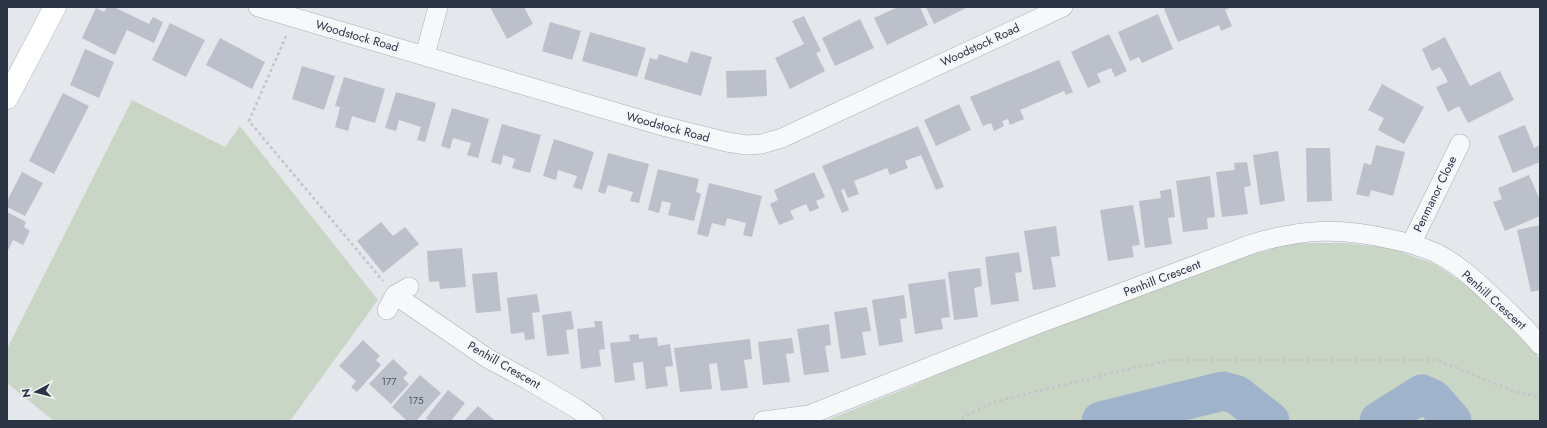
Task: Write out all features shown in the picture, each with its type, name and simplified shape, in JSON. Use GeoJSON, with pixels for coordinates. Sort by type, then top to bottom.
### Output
{"type":"FeatureCollection","features":[{"type":"Feature","properties":{"kind":"street"},"geometry":{"type":"LineString","coordinates":[[7,98],[13,71],[55,7]]}},
{"type":"Feature","properties":{"kind":"street","name":"Woodstock Road"},"geometry":{"type":"LineString","coordinates":[[258,7],[425,55],[660,126],[746,145],[762,144],[782,138],[1063,7]]}},
{"type":"Feature","properties":{"kind":"street"},"geometry":{"type":"LineString","coordinates":[[425,55],[438,7]]}},
{"type":"Feature","properties":{"kind":"street","name":"Penmanor Close"},"geometry":{"type":"LineString","coordinates":[[1411,244],[1460,144]]}},
{"type":"Feature","properties":{"kind":"street","name":"Penhill Crescent"},"geometry":{"type":"LineString","coordinates":[[763,421],[809,415],[1030,327],[1252,244],[1280,235],[1328,230],[1369,234],[1411,244],[1436,253],[1468,274],[1526,327],[1540,345]]}},
{"type":"Feature","properties":{"kind":"street","name":"Penhill Crescent"},"geometry":{"type":"LineString","coordinates":[[397,297],[487,358],[528,380],[577,409],[594,421]]}},
{"type":"Feature","properties":{"kind":"path"},"geometry":{"type":"LineString","coordinates":[[294,18],[249,121],[397,297]]}},
{"type":"Feature","properties":{"kind":"path"},"geometry":{"type":"LineString","coordinates":[[956,421],[997,401],[1171,360],[1437,360],[1513,392],[1540,397]]}},
{"type":"Feature","properties":{"kind":"green space"},"geometry":{"type":"Polygon","coordinates":[[[132,100],[225,147],[240,126],[378,300],[290,421],[54,421],[7,383],[7,349],[132,100]]]}},
{"type":"Feature","properties":{"kind":"green space"},"geometry":{"type":"Polygon","coordinates":[[[1296,243],[1345,243],[1389,248],[1435,264],[1475,292],[1512,328],[1540,359],[1540,421],[825,421],[907,388],[986,353],[1073,320],[1250,255],[1296,243]]]}},
{"type":"Feature","properties":{"kind":"building"},"geometry":{"type":"Polygon","coordinates":[[[107,7],[114,7],[149,24],[153,17],[163,22],[154,43],[127,30],[115,55],[82,38],[96,8],[104,12],[107,7]]]}},
{"type":"Feature","properties":{"kind":"building"},"geometry":{"type":"Polygon","coordinates":[[[490,7],[524,7],[533,24],[507,39],[490,7]]]}},
{"type":"Feature","properties":{"kind":"building"},"geometry":{"type":"Polygon","coordinates":[[[898,7],[920,7],[928,25],[887,45],[874,18],[898,7]]]}},
{"type":"Feature","properties":{"kind":"building"},"geometry":{"type":"Polygon","coordinates":[[[926,7],[968,7],[934,24],[926,7]]]}},
{"type":"Feature","properties":{"kind":"building"},"geometry":{"type":"Polygon","coordinates":[[[1167,7],[1232,7],[1225,10],[1232,26],[1221,31],[1219,25],[1178,42],[1164,9],[1167,7]]]}},
{"type":"Feature","properties":{"kind":"building"},"geometry":{"type":"Polygon","coordinates":[[[1158,14],[1173,49],[1142,63],[1139,57],[1130,61],[1118,32],[1158,14]]]}},
{"type":"Feature","properties":{"kind":"building"},"geometry":{"type":"Polygon","coordinates":[[[804,16],[821,51],[816,53],[825,71],[790,89],[775,58],[804,44],[792,21],[804,16]]]}},
{"type":"Feature","properties":{"kind":"building"},"geometry":{"type":"Polygon","coordinates":[[[860,19],[874,48],[835,66],[822,38],[860,19]]]}},
{"type":"Feature","properties":{"kind":"building"},"geometry":{"type":"Polygon","coordinates":[[[550,22],[581,31],[572,60],[542,51],[550,22]]]}},
{"type":"Feature","properties":{"kind":"building"},"geometry":{"type":"Polygon","coordinates":[[[170,23],[205,40],[186,77],[152,60],[170,23]]]}},
{"type":"Feature","properties":{"kind":"building"},"geometry":{"type":"Polygon","coordinates":[[[590,32],[646,48],[637,77],[582,61],[590,32]]]}},
{"type":"Feature","properties":{"kind":"building"},"geometry":{"type":"Polygon","coordinates":[[[1109,34],[1127,71],[1115,77],[1111,68],[1097,74],[1101,82],[1088,88],[1071,52],[1109,34]]]}},
{"type":"Feature","properties":{"kind":"building"},"geometry":{"type":"Polygon","coordinates":[[[1445,37],[1470,86],[1500,71],[1514,100],[1468,123],[1459,106],[1448,112],[1436,87],[1448,82],[1440,67],[1432,71],[1422,49],[1445,37]]]}},
{"type":"Feature","properties":{"kind":"building"},"geometry":{"type":"Polygon","coordinates":[[[220,38],[265,62],[252,89],[206,65],[220,38]]]}},
{"type":"Feature","properties":{"kind":"building"},"geometry":{"type":"Polygon","coordinates":[[[85,49],[114,62],[99,98],[70,85],[85,49]]]}},
{"type":"Feature","properties":{"kind":"building"},"geometry":{"type":"Polygon","coordinates":[[[691,51],[712,57],[701,96],[644,79],[650,58],[657,60],[659,54],[687,63],[691,51]]]}},
{"type":"Feature","properties":{"kind":"building"},"geometry":{"type":"Polygon","coordinates":[[[1059,60],[1073,92],[1066,95],[1064,91],[1020,110],[1024,119],[1010,125],[1008,119],[1002,121],[1004,126],[994,131],[991,123],[983,126],[970,97],[1059,60]]]}},
{"type":"Feature","properties":{"kind":"building"},"geometry":{"type":"Polygon","coordinates":[[[302,66],[335,76],[324,110],[292,99],[302,66]]]}},
{"type":"Feature","properties":{"kind":"building"},"geometry":{"type":"Polygon","coordinates":[[[766,70],[767,96],[727,98],[726,71],[766,70]]]}},
{"type":"Feature","properties":{"kind":"building"},"geometry":{"type":"Polygon","coordinates":[[[344,77],[385,89],[375,123],[352,116],[348,131],[335,127],[340,107],[335,106],[344,77]]]}},
{"type":"Feature","properties":{"kind":"building"},"geometry":{"type":"Polygon","coordinates":[[[1382,84],[1424,107],[1404,144],[1378,130],[1384,118],[1368,110],[1382,84]]]}},
{"type":"Feature","properties":{"kind":"building"},"geometry":{"type":"Polygon","coordinates":[[[396,92],[436,103],[425,142],[417,140],[421,127],[399,120],[396,131],[385,128],[396,92]]]}},
{"type":"Feature","properties":{"kind":"building"},"geometry":{"type":"Polygon","coordinates":[[[63,93],[89,106],[54,174],[29,161],[63,93]]]}},
{"type":"Feature","properties":{"kind":"building"},"geometry":{"type":"Polygon","coordinates":[[[959,104],[971,130],[936,146],[924,120],[959,104]]]}},
{"type":"Feature","properties":{"kind":"building"},"geometry":{"type":"Polygon","coordinates":[[[452,108],[489,119],[478,158],[467,155],[471,143],[453,138],[450,149],[441,146],[452,108]]]}},
{"type":"Feature","properties":{"kind":"building"},"geometry":{"type":"Polygon","coordinates":[[[502,124],[541,135],[530,173],[512,168],[515,159],[503,155],[501,165],[491,162],[502,124]]]}},
{"type":"Feature","properties":{"kind":"building"},"geometry":{"type":"Polygon","coordinates":[[[1525,125],[1534,148],[1540,145],[1540,162],[1513,173],[1498,136],[1525,125]]]}},
{"type":"Feature","properties":{"kind":"building"},"geometry":{"type":"Polygon","coordinates":[[[918,126],[944,187],[936,190],[921,155],[905,161],[908,168],[890,175],[887,168],[854,181],[859,194],[848,198],[844,189],[841,190],[849,210],[842,213],[822,166],[918,126]]]}},
{"type":"Feature","properties":{"kind":"building"},"geometry":{"type":"Polygon","coordinates":[[[554,139],[594,152],[582,190],[573,187],[577,176],[558,170],[556,180],[543,176],[554,139]]]}},
{"type":"Feature","properties":{"kind":"building"},"geometry":{"type":"Polygon","coordinates":[[[1376,145],[1405,152],[1393,196],[1371,190],[1369,197],[1356,194],[1364,163],[1371,165],[1376,145]]]}},
{"type":"Feature","properties":{"kind":"building"},"geometry":{"type":"Polygon","coordinates":[[[1306,148],[1330,148],[1332,201],[1307,202],[1306,148]]]}},
{"type":"Feature","properties":{"kind":"building"},"geometry":{"type":"Polygon","coordinates":[[[1278,151],[1285,201],[1260,205],[1253,155],[1278,151]]]}},
{"type":"Feature","properties":{"kind":"building"},"geometry":{"type":"Polygon","coordinates":[[[608,153],[649,164],[639,203],[630,201],[633,192],[608,185],[605,194],[598,192],[608,153]]]}},
{"type":"Feature","properties":{"kind":"building"},"geometry":{"type":"Polygon","coordinates":[[[1247,162],[1251,186],[1244,187],[1248,214],[1222,217],[1216,172],[1235,170],[1234,163],[1247,162]]]}},
{"type":"Feature","properties":{"kind":"building"},"geometry":{"type":"Polygon","coordinates":[[[658,169],[699,179],[696,192],[701,194],[694,221],[668,215],[671,203],[662,201],[659,213],[648,210],[658,169]]]}},
{"type":"Feature","properties":{"kind":"building"},"geometry":{"type":"Polygon","coordinates":[[[22,172],[43,183],[25,216],[7,207],[7,201],[22,172]]]}},
{"type":"Feature","properties":{"kind":"building"},"geometry":{"type":"Polygon","coordinates":[[[814,172],[825,197],[816,201],[819,208],[810,212],[806,204],[790,211],[794,219],[779,225],[770,204],[778,200],[774,190],[814,172]]]}},
{"type":"Feature","properties":{"kind":"building"},"geometry":{"type":"Polygon","coordinates":[[[1529,175],[1540,200],[1540,216],[1505,231],[1493,202],[1502,199],[1498,188],[1529,175]]]}},
{"type":"Feature","properties":{"kind":"building"},"geometry":{"type":"Polygon","coordinates":[[[1210,176],[1215,217],[1207,218],[1208,229],[1183,232],[1176,181],[1210,176]]]}},
{"type":"Feature","properties":{"kind":"building"},"geometry":{"type":"Polygon","coordinates":[[[709,183],[762,196],[752,237],[743,235],[746,223],[727,218],[725,226],[712,223],[708,237],[697,234],[709,183]]]}},
{"type":"Feature","properties":{"kind":"building"},"geometry":{"type":"Polygon","coordinates":[[[1171,189],[1175,217],[1168,218],[1172,244],[1145,248],[1139,201],[1161,198],[1160,191],[1171,189]]]}},
{"type":"Feature","properties":{"kind":"building"},"geometry":{"type":"Polygon","coordinates":[[[1133,205],[1140,245],[1132,246],[1134,257],[1108,261],[1100,210],[1133,205]]]}},
{"type":"Feature","properties":{"kind":"building"},"geometry":{"type":"Polygon","coordinates":[[[7,212],[26,222],[24,227],[30,231],[23,245],[13,240],[7,252],[7,212]]]}},
{"type":"Feature","properties":{"kind":"building"},"geometry":{"type":"Polygon","coordinates":[[[381,222],[393,236],[405,227],[419,244],[383,273],[357,241],[381,222]]]}},
{"type":"Feature","properties":{"kind":"building"},"geometry":{"type":"Polygon","coordinates":[[[1540,225],[1540,290],[1531,292],[1517,230],[1540,225]]]}},
{"type":"Feature","properties":{"kind":"building"},"geometry":{"type":"Polygon","coordinates":[[[1056,226],[1060,256],[1051,257],[1056,287],[1033,290],[1024,231],[1056,226]]]}},
{"type":"Feature","properties":{"kind":"building"},"geometry":{"type":"Polygon","coordinates":[[[462,248],[466,287],[440,289],[439,281],[429,282],[427,251],[462,248]]]}},
{"type":"Feature","properties":{"kind":"building"},"geometry":{"type":"Polygon","coordinates":[[[1019,252],[1022,272],[1015,273],[1019,301],[991,305],[985,257],[1019,252]]]}},
{"type":"Feature","properties":{"kind":"building"},"geometry":{"type":"Polygon","coordinates":[[[980,268],[982,286],[974,288],[978,317],[954,320],[948,272],[980,268]]]}},
{"type":"Feature","properties":{"kind":"building"},"geometry":{"type":"Polygon","coordinates":[[[497,272],[501,311],[476,313],[472,274],[497,272]]]}},
{"type":"Feature","properties":{"kind":"building"},"geometry":{"type":"Polygon","coordinates":[[[945,279],[950,317],[941,318],[943,329],[915,334],[908,284],[945,279]]]}},
{"type":"Feature","properties":{"kind":"building"},"geometry":{"type":"Polygon","coordinates":[[[537,294],[540,312],[532,313],[535,339],[525,340],[524,332],[511,334],[507,298],[537,294]]]}},
{"type":"Feature","properties":{"kind":"building"},"geometry":{"type":"Polygon","coordinates":[[[904,295],[907,318],[900,319],[903,342],[879,346],[872,300],[904,295]]]}},
{"type":"Feature","properties":{"kind":"building"},"geometry":{"type":"Polygon","coordinates":[[[867,307],[871,331],[862,332],[866,355],[841,359],[834,312],[867,307]]]}},
{"type":"Feature","properties":{"kind":"building"},"geometry":{"type":"Polygon","coordinates":[[[571,311],[574,329],[566,330],[569,354],[547,356],[542,315],[571,311]]]}},
{"type":"Feature","properties":{"kind":"building"},"geometry":{"type":"Polygon","coordinates":[[[594,321],[602,321],[605,349],[599,350],[601,366],[581,369],[577,329],[595,327],[594,321]]]}},
{"type":"Feature","properties":{"kind":"building"},"geometry":{"type":"Polygon","coordinates":[[[829,324],[831,345],[825,346],[829,372],[804,375],[797,329],[829,324]]]}},
{"type":"Feature","properties":{"kind":"building"},"geometry":{"type":"Polygon","coordinates":[[[639,334],[639,339],[657,337],[658,346],[670,344],[673,366],[665,367],[668,386],[646,389],[643,362],[633,363],[635,380],[615,383],[610,343],[630,341],[629,335],[639,334]]]}},
{"type":"Feature","properties":{"kind":"building"},"geometry":{"type":"Polygon","coordinates":[[[792,338],[794,353],[786,354],[790,382],[763,385],[758,342],[792,338]]]}},
{"type":"Feature","properties":{"kind":"building"},"geometry":{"type":"Polygon","coordinates":[[[750,339],[752,359],[744,360],[748,388],[721,391],[717,363],[709,364],[712,389],[680,392],[674,348],[750,339]]]}},
{"type":"Feature","properties":{"kind":"building"},"geometry":{"type":"Polygon","coordinates":[[[363,340],[380,356],[376,360],[381,365],[357,392],[351,387],[356,381],[339,366],[363,340]]]}},
{"type":"Feature","properties":{"kind":"building"},"geometry":{"type":"Polygon","coordinates":[[[393,359],[408,373],[403,378],[409,384],[391,404],[369,384],[393,359]]]}},
{"type":"Feature","properties":{"kind":"building"},"geometry":{"type":"Polygon","coordinates":[[[420,375],[441,393],[416,421],[407,421],[392,407],[420,375]]]}},
{"type":"Feature","properties":{"kind":"building"},"geometry":{"type":"Polygon","coordinates":[[[448,390],[465,403],[451,421],[430,421],[426,418],[448,390]]]}},
{"type":"Feature","properties":{"kind":"building"},"geometry":{"type":"Polygon","coordinates":[[[478,406],[494,420],[464,421],[478,406]]]}},
{"type":"Feature","properties":{"kind":"waterway"},"geometry":{"type":"LineString","coordinates":[[1101,421],[1223,391],[1237,395],[1270,421]]}},
{"type":"Feature","properties":{"kind":"waterway"},"geometry":{"type":"LineString","coordinates":[[1379,421],[1422,394],[1433,399],[1452,421]]}}]}
